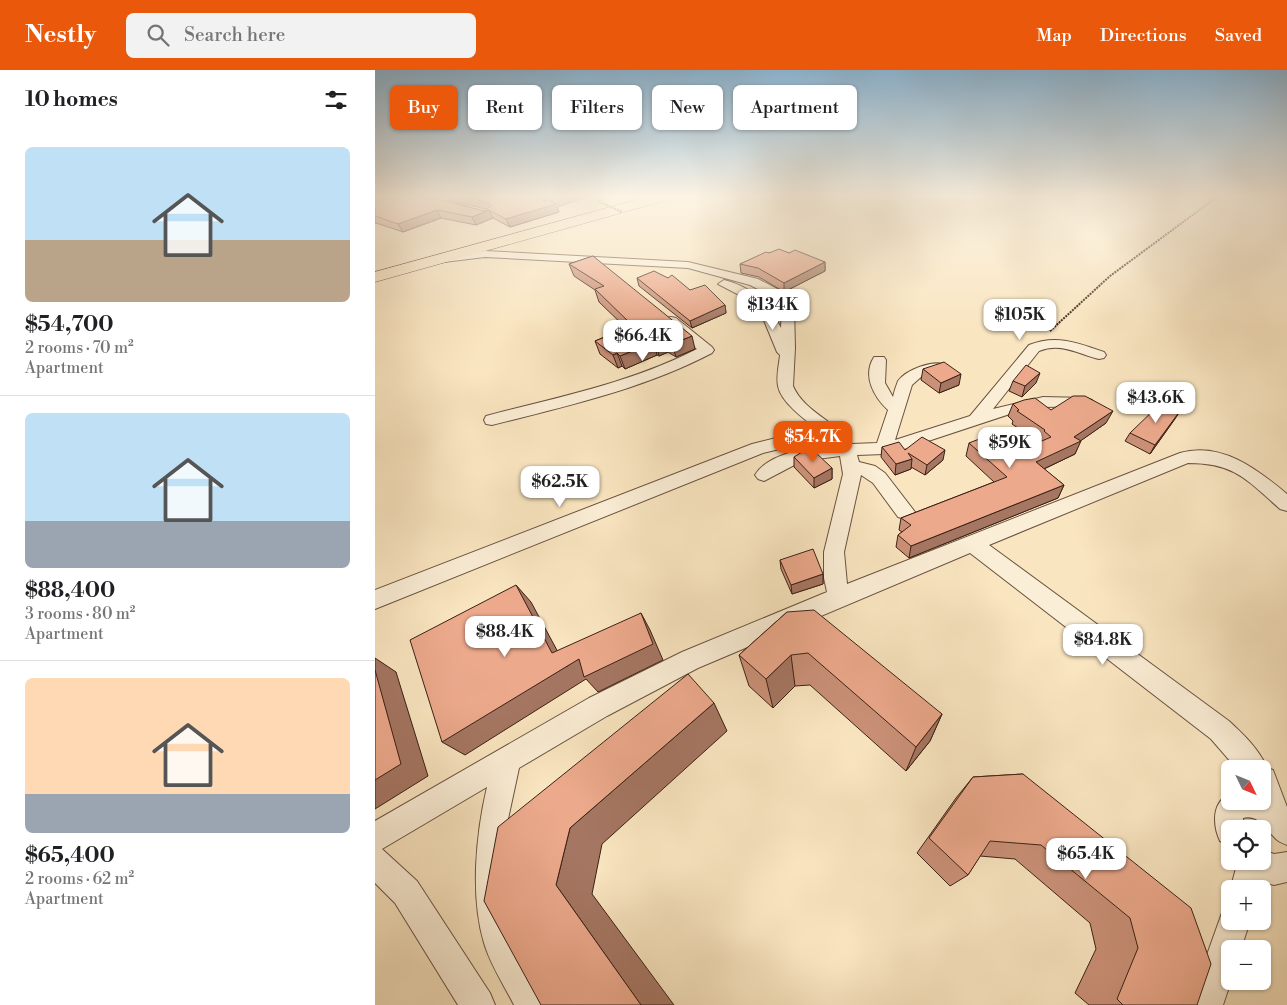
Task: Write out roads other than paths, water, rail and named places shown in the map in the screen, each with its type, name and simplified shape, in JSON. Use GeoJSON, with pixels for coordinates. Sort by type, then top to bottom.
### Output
{"type":"FeatureCollection","features":[{"type":"Feature","properties":{"kind":"highway"},"geometry":{"type":"LineString","coordinates":[[375,267],[468,241]]}},
{"type":"Feature","properties":{"kind":"highway"},"geometry":{"type":"LineString","coordinates":[[375,277],[508,241]]}},
{"type":"Feature","properties":{"kind":"street"},"geometry":{"type":"LineString","coordinates":[[501,255],[502,248],[515,241]]}},
{"type":"Feature","properties":{"kind":"street"},"geometry":{"type":"LineString","coordinates":[[434,261],[485,254],[688,265],[755,282],[777,294],[787,306],[785,386],[788,393],[805,412],[838,437],[850,460],[852,474],[834,552],[835,578],[839,597]]}},
{"type":"Feature","properties":{"kind":"street"},"geometry":{"type":"LineString","coordinates":[[596,259],[618,278]]}},
{"type":"Feature","properties":{"kind":"street"},"geometry":{"type":"LineString","coordinates":[[671,264],[667,268],[669,272],[734,287],[759,301],[770,317],[787,359]]}},
{"type":"Feature","properties":{"kind":"street"},"geometry":{"type":"LineString","coordinates":[[492,420],[631,383],[691,359],[707,350],[663,314]]}},
{"type":"Feature","properties":{"kind":"street"},"geometry":{"type":"LineString","coordinates":[[975,421],[1034,348],[1044,342],[1064,343],[1099,354]]}},
{"type":"Feature","properties":{"kind":"street"},"geometry":{"type":"LineString","coordinates":[[879,360],[878,388],[882,396],[897,410]]}},
{"type":"Feature","properties":{"kind":"street"},"geometry":{"type":"LineString","coordinates":[[884,448],[905,382],[916,374],[938,367]]}},
{"type":"Feature","properties":{"kind":"street"},"geometry":{"type":"LineString","coordinates":[[850,460],[1016,407],[1043,402],[1086,403]]}},
{"type":"Feature","properties":{"kind":"street"},"geometry":{"type":"LineString","coordinates":[[375,600],[758,448],[783,434],[799,421],[805,412]]}},
{"type":"Feature","properties":{"kind":"street"},"geometry":{"type":"LineString","coordinates":[[758,448],[804,437],[838,437]]}},
{"type":"Feature","properties":{"kind":"street"},"geometry":{"type":"LineString","coordinates":[[764,475],[798,456],[818,452],[850,460],[869,470],[879,478],[905,512]]}},
{"type":"Feature","properties":{"kind":"street"},"geometry":{"type":"LineString","coordinates":[[375,837],[598,707],[690,660],[839,597],[1186,457],[1207,457],[1231,462],[1258,480],[1287,504]]}},
{"type":"Feature","properties":{"kind":"street"},"geometry":{"type":"LineString","coordinates":[[973,544],[1220,730],[1247,760]]}},
{"type":"Feature","properties":{"kind":"street"},"geometry":{"type":"LineString","coordinates":[[507,759],[494,819],[493,899],[500,943],[532,1005]]}},
{"type":"Feature","properties":{"kind":"street"},"geometry":{"type":"LineString","coordinates":[[1271,799],[1281,823]]}},
{"type":"Feature","properties":{"kind":"street"},"geometry":{"type":"LineString","coordinates":[[1229,820],[1232,808],[1238,804],[1255,804],[1281,823]]}},
{"type":"Feature","properties":{"kind":"street"},"geometry":{"type":"LineString","coordinates":[[375,861],[406,892],[478,1005]]}},
{"type":"Feature","properties":{"kind":"street"},"geometry":{"type":"LineString","coordinates":[[1250,871],[1265,868],[1276,870],[1287,867]]}},
{"type":"Feature","properties":{"kind":"street"},"geometry":{"type":"LineString","coordinates":[[1206,1005],[1231,930]]}}]}
